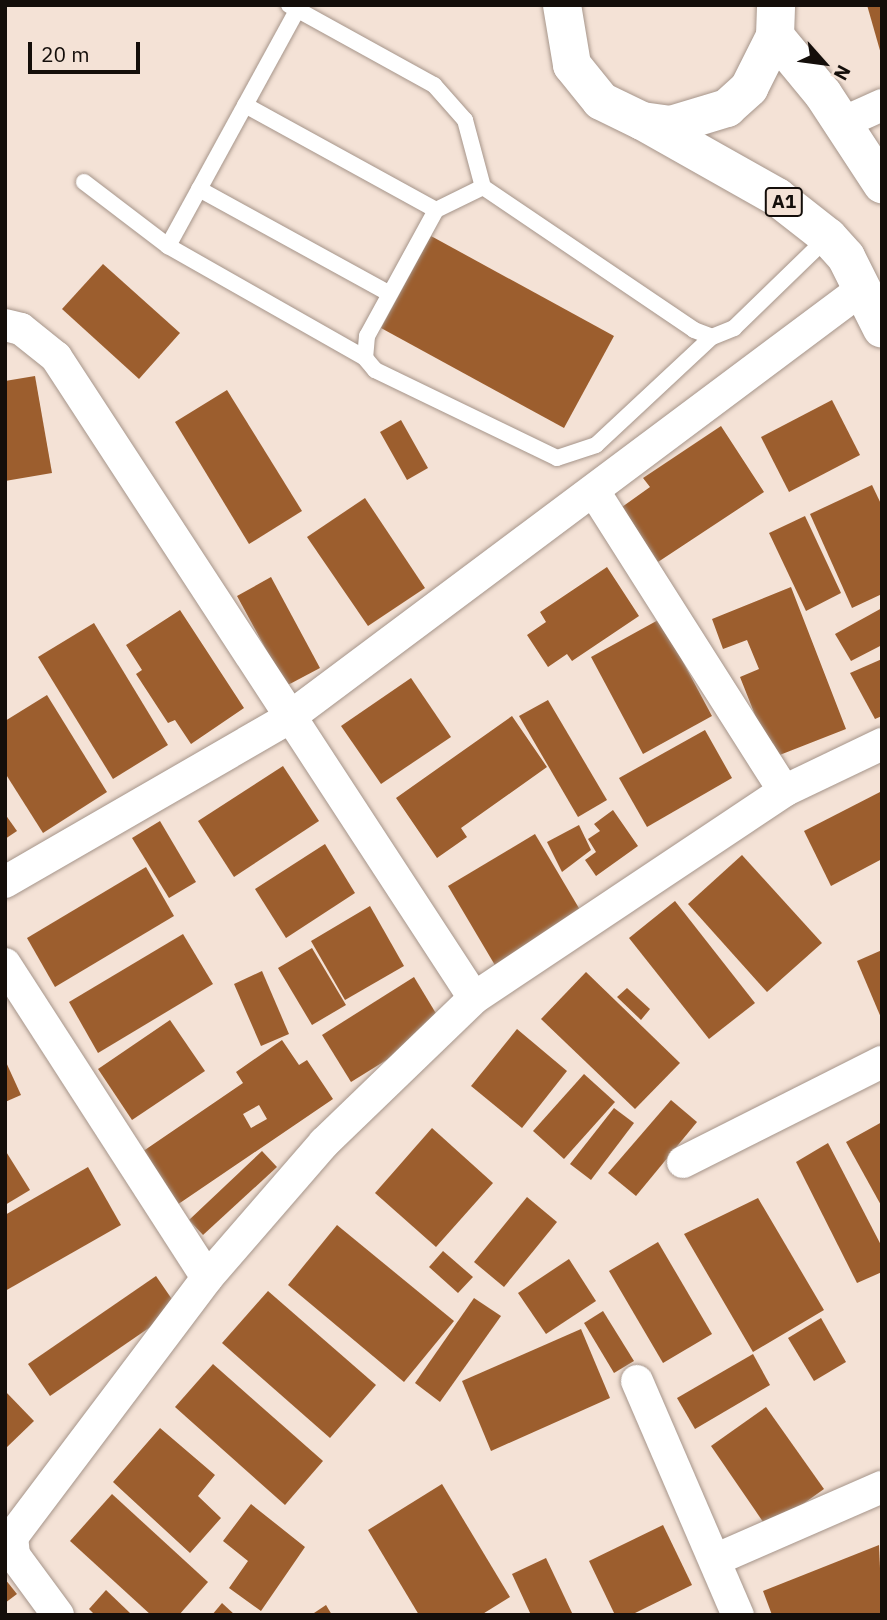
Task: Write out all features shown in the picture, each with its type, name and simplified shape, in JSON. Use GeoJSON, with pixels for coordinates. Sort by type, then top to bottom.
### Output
{"type":"FeatureCollection","features":[{"type":"Feature","properties":{"kind":"highway"},"geometry":{"type":"LineString","coordinates":[[562,5],[572,65],[601,101],[642,121],[690,122],[727,108],[749,89],[776,21]]}},
{"type":"Feature","properties":{"kind":"highway"},"geometry":{"type":"LineString","coordinates":[[776,21],[840,124],[882,184]]}},
{"type":"Feature","properties":{"kind":"highway","name":"A1"},"geometry":{"type":"LineString","coordinates":[[642,121],[777,197],[828,237],[862,289],[882,329]]}},
{"type":"Feature","properties":{"kind":"street"},"geometry":{"type":"LineString","coordinates":[[840,124],[882,106]]}},
{"type":"Feature","properties":{"kind":"street"},"geometry":{"type":"LineString","coordinates":[[5,882],[287,719],[595,493],[715,395],[862,289]]}},
{"type":"Feature","properties":{"kind":"street"},"geometry":{"type":"LineString","coordinates":[[5,326],[21,329],[56,357],[287,719],[474,998]]}},
{"type":"Feature","properties":{"kind":"street"},"geometry":{"type":"LineString","coordinates":[[595,493],[784,791]]}},
{"type":"Feature","properties":{"kind":"street"},"geometry":{"type":"LineString","coordinates":[[58,1615],[14,1556],[12,1537],[207,1278],[324,1143],[474,998],[784,791],[882,744]]}},
{"type":"Feature","properties":{"kind":"street"},"geometry":{"type":"LineString","coordinates":[[5,964],[207,1278]]}},
{"type":"Feature","properties":{"kind":"street"},"geometry":{"type":"LineString","coordinates":[[682,1163],[882,1062]]}},
{"type":"Feature","properties":{"kind":"street"},"geometry":{"type":"LineString","coordinates":[[637,1381],[718,1559],[738,1615]]}},
{"type":"Feature","properties":{"kind":"street"},"geometry":{"type":"LineString","coordinates":[[718,1559],[882,1487]]}},
{"type":"Feature","properties":{"kind":"lane"},"geometry":{"type":"LineString","coordinates":[[168,246],[295,7],[434,85],[465,120],[483,187],[712,337]]}},
{"type":"Feature","properties":{"kind":"lane"},"geometry":{"type":"LineString","coordinates":[[245,105],[436,211]]}},
{"type":"Feature","properties":{"kind":"lane"},"geometry":{"type":"LineString","coordinates":[[84,182],[168,246],[365,358],[375,370],[557,458],[596,445],[712,337],[734,328],[828,237]]}},
{"type":"Feature","properties":{"kind":"lane"},"geometry":{"type":"LineString","coordinates":[[365,358],[367,336],[388,293],[436,211],[483,187]]}},
{"type":"Feature","properties":{"kind":"lane"},"geometry":{"type":"LineString","coordinates":[[199,189],[388,293]]}},
{"type":"Feature","properties":{"kind":"building"},"geometry":{"type":"Polygon","coordinates":[[[867,5],[882,5],[881,54],[867,5]]]}},
{"type":"Feature","properties":{"kind":"building"},"geometry":{"type":"Polygon","coordinates":[[[431,236],[614,336],[564,428],[381,328],[431,236]]]}},
{"type":"Feature","properties":{"kind":"building"},"geometry":{"type":"Polygon","coordinates":[[[103,264],[180,333],[139,379],[62,309],[103,264]]]}},
{"type":"Feature","properties":{"kind":"building"},"geometry":{"type":"Polygon","coordinates":[[[35,376],[52,473],[5,481],[5,381],[35,376]]]}},
{"type":"Feature","properties":{"kind":"building"},"geometry":{"type":"Polygon","coordinates":[[[227,390],[302,511],[249,544],[175,422],[227,390]]]}},
{"type":"Feature","properties":{"kind":"building"},"geometry":{"type":"Polygon","coordinates":[[[832,400],[860,455],[789,492],[761,437],[832,400]]]}},
{"type":"Feature","properties":{"kind":"building"},"geometry":{"type":"Polygon","coordinates":[[[401,420],[428,468],[407,480],[380,432],[401,420]]]}},
{"type":"Feature","properties":{"kind":"building"},"geometry":{"type":"Polygon","coordinates":[[[721,426],[764,492],[658,562],[622,507],[650,487],[643,478],[721,426]]]}},
{"type":"Feature","properties":{"kind":"building"},"geometry":{"type":"Polygon","coordinates":[[[872,485],[882,506],[882,594],[852,608],[810,514],[872,485]]]}},
{"type":"Feature","properties":{"kind":"building"},"geometry":{"type":"Polygon","coordinates":[[[365,498],[425,588],[368,626],[307,537],[365,498]]]}},
{"type":"Feature","properties":{"kind":"building"},"geometry":{"type":"Polygon","coordinates":[[[805,516],[841,593],[806,611],[769,533],[805,516]]]}},
{"type":"Feature","properties":{"kind":"building"},"geometry":{"type":"Polygon","coordinates":[[[607,567],[639,616],[572,661],[567,654],[548,667],[527,635],[546,622],[540,612],[607,567]]]}},
{"type":"Feature","properties":{"kind":"building"},"geometry":{"type":"Polygon","coordinates":[[[271,577],[320,668],[286,686],[237,596],[271,577]]]}},
{"type":"Feature","properties":{"kind":"building"},"geometry":{"type":"Polygon","coordinates":[[[791,587],[846,729],[772,758],[740,677],[759,669],[747,640],[723,649],[712,619],[791,587]]]}},
{"type":"Feature","properties":{"kind":"building"},"geometry":{"type":"Polygon","coordinates":[[[882,608],[882,645],[851,661],[835,634],[882,608]]]}},
{"type":"Feature","properties":{"kind":"building"},"geometry":{"type":"Polygon","coordinates":[[[180,610],[244,708],[191,744],[175,720],[168,723],[136,674],[142,670],[126,645],[180,610]]]}},
{"type":"Feature","properties":{"kind":"building"},"geometry":{"type":"Polygon","coordinates":[[[660,619],[712,716],[643,754],[591,657],[660,619]]]}},
{"type":"Feature","properties":{"kind":"building"},"geometry":{"type":"Polygon","coordinates":[[[94,623],[168,745],[113,779],[38,657],[94,623]]]}},
{"type":"Feature","properties":{"kind":"building"},"geometry":{"type":"Polygon","coordinates":[[[882,659],[882,716],[875,719],[850,673],[882,659]]]}},
{"type":"Feature","properties":{"kind":"building"},"geometry":{"type":"Polygon","coordinates":[[[411,678],[451,737],[381,784],[341,726],[411,678]]]}},
{"type":"Feature","properties":{"kind":"building"},"geometry":{"type":"Polygon","coordinates":[[[47,695],[107,792],[43,833],[5,773],[5,721],[47,695]]]}},
{"type":"Feature","properties":{"kind":"building"},"geometry":{"type":"Polygon","coordinates":[[[548,700],[607,800],[578,817],[519,716],[548,700]]]}},
{"type":"Feature","properties":{"kind":"building"},"geometry":{"type":"Polygon","coordinates":[[[512,716],[547,767],[461,828],[467,837],[437,858],[396,798],[512,716]]]}},
{"type":"Feature","properties":{"kind":"building"},"geometry":{"type":"Polygon","coordinates":[[[705,730],[732,778],[647,827],[619,778],[705,730]]]}},
{"type":"Feature","properties":{"kind":"building"},"geometry":{"type":"Polygon","coordinates":[[[283,766],[319,821],[234,877],[198,821],[283,766]]]}},
{"type":"Feature","properties":{"kind":"building"},"geometry":{"type":"Polygon","coordinates":[[[882,791],[882,859],[831,886],[804,831],[882,791]]]}},
{"type":"Feature","properties":{"kind":"building"},"geometry":{"type":"Polygon","coordinates":[[[613,810],[638,846],[596,876],[585,860],[596,852],[588,839],[600,831],[594,824],[613,810]]]}},
{"type":"Feature","properties":{"kind":"building"},"geometry":{"type":"Polygon","coordinates":[[[5,814],[17,831],[5,839],[5,814]]]}},
{"type":"Feature","properties":{"kind":"building"},"geometry":{"type":"Polygon","coordinates":[[[160,821],[196,882],[169,898],[132,838],[160,821]]]}},
{"type":"Feature","properties":{"kind":"building"},"geometry":{"type":"Polygon","coordinates":[[[579,825],[591,850],[562,872],[547,842],[579,825]]]}},
{"type":"Feature","properties":{"kind":"building"},"geometry":{"type":"Polygon","coordinates":[[[535,834],[586,920],[499,972],[448,886],[535,834]]]}},
{"type":"Feature","properties":{"kind":"building"},"geometry":{"type":"Polygon","coordinates":[[[325,844],[355,893],[286,938],[255,889],[325,844]]]}},
{"type":"Feature","properties":{"kind":"building"},"geometry":{"type":"Polygon","coordinates":[[[742,855],[822,943],[767,992],[688,904],[742,855]]]}},
{"type":"Feature","properties":{"kind":"building"},"geometry":{"type":"Polygon","coordinates":[[[146,867],[174,916],[55,987],[27,938],[146,867]]]}},
{"type":"Feature","properties":{"kind":"building"},"geometry":{"type":"Polygon","coordinates":[[[675,901],[755,1003],[709,1039],[629,938],[675,901]]]}},
{"type":"Feature","properties":{"kind":"building"},"geometry":{"type":"Polygon","coordinates":[[[370,906],[404,966],[345,1000],[311,941],[370,906]]]}},
{"type":"Feature","properties":{"kind":"building"},"geometry":{"type":"Polygon","coordinates":[[[183,934],[213,984],[98,1053],[69,1002],[183,934]]]}},
{"type":"Feature","properties":{"kind":"building"},"geometry":{"type":"Polygon","coordinates":[[[312,948],[346,1005],[312,1025],[278,968],[312,948]]]}},
{"type":"Feature","properties":{"kind":"building"},"geometry":{"type":"Polygon","coordinates":[[[882,950],[882,1020],[857,961],[882,950]]]}},
{"type":"Feature","properties":{"kind":"building"},"geometry":{"type":"Polygon","coordinates":[[[262,971],[289,1034],[261,1046],[234,984],[262,971]]]}},
{"type":"Feature","properties":{"kind":"building"},"geometry":{"type":"Polygon","coordinates":[[[586,972],[680,1063],[635,1109],[541,1019],[586,972]]]}},
{"type":"Feature","properties":{"kind":"building"},"geometry":{"type":"Polygon","coordinates":[[[414,977],[443,1025],[351,1082],[322,1035],[414,977]]]}},
{"type":"Feature","properties":{"kind":"building"},"geometry":{"type":"Polygon","coordinates":[[[627,988],[650,1009],[641,1020],[617,997],[627,988]]]}},
{"type":"Feature","properties":{"kind":"building"},"geometry":{"type":"Polygon","coordinates":[[[170,1020],[205,1071],[132,1120],[98,1069],[170,1020]]]}},
{"type":"Feature","properties":{"kind":"building"},"geometry":{"type":"Polygon","coordinates":[[[517,1029],[567,1071],[522,1128],[471,1086],[517,1029]]]}},
{"type":"Feature","properties":{"kind":"building"},"geometry":{"type":"Polygon","coordinates":[[[282,1040],[299,1065],[307,1060],[333,1099],[174,1207],[139,1154],[243,1083],[236,1072],[282,1040]],[[259,1105],[243,1114],[251,1128],[267,1119],[259,1105]]]}},
{"type":"Feature","properties":{"kind":"building"},"geometry":{"type":"Polygon","coordinates":[[[5,1060],[21,1095],[5,1102],[5,1060]]]}},
{"type":"Feature","properties":{"kind":"building"},"geometry":{"type":"Polygon","coordinates":[[[584,1074],[615,1102],[564,1159],[533,1131],[584,1074]]]}},
{"type":"Feature","properties":{"kind":"building"},"geometry":{"type":"Polygon","coordinates":[[[671,1100],[697,1122],[636,1196],[608,1173],[671,1100]]]}},
{"type":"Feature","properties":{"kind":"building"},"geometry":{"type":"Polygon","coordinates":[[[614,1108],[634,1123],[591,1180],[570,1164],[614,1108]]]}},
{"type":"Feature","properties":{"kind":"building"},"geometry":{"type":"Polygon","coordinates":[[[882,1122],[882,1207],[846,1142],[882,1122]]]}},
{"type":"Feature","properties":{"kind":"building"},"geometry":{"type":"Polygon","coordinates":[[[432,1128],[493,1183],[436,1247],[375,1193],[432,1128]]]}},
{"type":"Feature","properties":{"kind":"building"},"geometry":{"type":"Polygon","coordinates":[[[828,1143],[882,1247],[882,1272],[857,1283],[796,1162],[828,1143]]]}},
{"type":"Feature","properties":{"kind":"building"},"geometry":{"type":"Polygon","coordinates":[[[5,1150],[30,1190],[5,1205],[5,1150]]]}},
{"type":"Feature","properties":{"kind":"building"},"geometry":{"type":"Polygon","coordinates":[[[262,1151],[277,1167],[203,1235],[189,1220],[262,1151]]]}},
{"type":"Feature","properties":{"kind":"building"},"geometry":{"type":"Polygon","coordinates":[[[88,1167],[121,1225],[5,1291],[5,1215],[88,1167]]]}},
{"type":"Feature","properties":{"kind":"building"},"geometry":{"type":"Polygon","coordinates":[[[527,1197],[557,1222],[504,1287],[474,1262],[527,1197]]]}},
{"type":"Feature","properties":{"kind":"building"},"geometry":{"type":"Polygon","coordinates":[[[758,1198],[824,1310],[753,1352],[684,1234],[758,1198]]]}},
{"type":"Feature","properties":{"kind":"building"},"geometry":{"type":"Polygon","coordinates":[[[337,1225],[454,1321],[404,1382],[288,1285],[337,1225]]]}},
{"type":"Feature","properties":{"kind":"building"},"geometry":{"type":"Polygon","coordinates":[[[658,1242],[712,1334],[663,1363],[609,1271],[658,1242]]]}},
{"type":"Feature","properties":{"kind":"building"},"geometry":{"type":"Polygon","coordinates":[[[443,1251],[473,1277],[458,1293],[429,1267],[443,1251]]]}},
{"type":"Feature","properties":{"kind":"building"},"geometry":{"type":"Polygon","coordinates":[[[569,1259],[596,1301],[546,1334],[518,1293],[569,1259]]]}},
{"type":"Feature","properties":{"kind":"building"},"geometry":{"type":"Polygon","coordinates":[[[156,1276],[178,1308],[50,1396],[28,1364],[156,1276]]]}},
{"type":"Feature","properties":{"kind":"building"},"geometry":{"type":"Polygon","coordinates":[[[268,1291],[376,1385],[330,1438],[222,1343],[268,1291]]]}},
{"type":"Feature","properties":{"kind":"building"},"geometry":{"type":"Polygon","coordinates":[[[474,1298],[501,1316],[440,1402],[415,1383],[474,1298]]]}},
{"type":"Feature","properties":{"kind":"building"},"geometry":{"type":"Polygon","coordinates":[[[603,1311],[634,1361],[614,1373],[584,1323],[603,1311]]]}},
{"type":"Feature","properties":{"kind":"building"},"geometry":{"type":"Polygon","coordinates":[[[821,1318],[846,1362],[814,1381],[788,1338],[821,1318]]]}},
{"type":"Feature","properties":{"kind":"building"},"geometry":{"type":"Polygon","coordinates":[[[581,1329],[610,1398],[491,1451],[462,1381],[581,1329]]]}},
{"type":"Feature","properties":{"kind":"building"},"geometry":{"type":"Polygon","coordinates":[[[753,1354],[770,1385],[695,1429],[677,1398],[753,1354]]]}},
{"type":"Feature","properties":{"kind":"building"},"geometry":{"type":"Polygon","coordinates":[[[213,1364],[323,1461],[285,1505],[175,1407],[213,1364]]]}},
{"type":"Feature","properties":{"kind":"building"},"geometry":{"type":"Polygon","coordinates":[[[5,1391],[34,1421],[5,1449],[5,1391]]]}},
{"type":"Feature","properties":{"kind":"building"},"geometry":{"type":"Polygon","coordinates":[[[766,1407],[824,1489],[768,1529],[711,1446],[766,1407]]]}},
{"type":"Feature","properties":{"kind":"building"},"geometry":{"type":"Polygon","coordinates":[[[160,1428],[215,1475],[198,1496],[221,1518],[190,1553],[113,1482],[160,1428]]]}},
{"type":"Feature","properties":{"kind":"building"},"geometry":{"type":"Polygon","coordinates":[[[442,1484],[510,1597],[481,1615],[419,1615],[368,1530],[442,1484]]]}},
{"type":"Feature","properties":{"kind":"building"},"geometry":{"type":"Polygon","coordinates":[[[112,1494],[208,1582],[179,1615],[151,1615],[70,1541],[112,1494]]]}},
{"type":"Feature","properties":{"kind":"building"},"geometry":{"type":"Polygon","coordinates":[[[251,1504],[305,1547],[261,1611],[229,1588],[248,1561],[223,1541],[251,1504]]]}},
{"type":"Feature","properties":{"kind":"building"},"geometry":{"type":"Polygon","coordinates":[[[663,1525],[692,1585],[631,1615],[615,1615],[589,1561],[663,1525]]]}},
{"type":"Feature","properties":{"kind":"building"},"geometry":{"type":"Polygon","coordinates":[[[879,1545],[882,1614],[772,1615],[763,1591],[879,1545]]]}},
{"type":"Feature","properties":{"kind":"building"},"geometry":{"type":"Polygon","coordinates":[[[546,1558],[573,1615],[531,1615],[512,1574],[546,1558]]]}},
{"type":"Feature","properties":{"kind":"building"},"geometry":{"type":"Polygon","coordinates":[[[5,1579],[17,1594],[5,1603],[5,1579]]]}},
{"type":"Feature","properties":{"kind":"building"},"geometry":{"type":"Polygon","coordinates":[[[106,1590],[129,1615],[95,1615],[89,1609],[106,1590]]]}},
{"type":"Feature","properties":{"kind":"building"},"geometry":{"type":"Polygon","coordinates":[[[222,1603],[235,1615],[212,1615],[222,1603]]]}},
{"type":"Feature","properties":{"kind":"building"},"geometry":{"type":"Polygon","coordinates":[[[326,1605],[332,1615],[311,1615],[326,1605]]]}}]}
